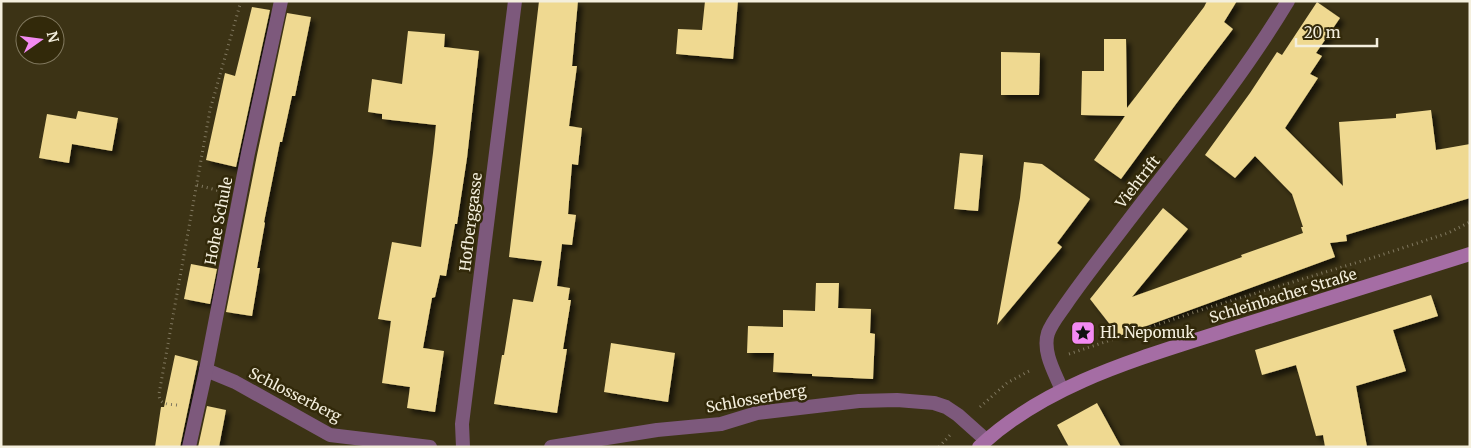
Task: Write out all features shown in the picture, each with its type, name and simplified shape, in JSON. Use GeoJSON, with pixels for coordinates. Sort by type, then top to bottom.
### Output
{"type":"FeatureCollection","features":[{"type":"Feature","properties":{"kind":"main road","name":"Schleinbacher Straße"},"geometry":{"type":"LineString","coordinates":[[982,444],[1018,416],[1062,390],[1106,371],[1152,354],[1470,254]]}},
{"type":"Feature","properties":{"kind":"street","name":"Hohe Schule"},"geometry":{"type":"LineString","coordinates":[[189,447],[280,1]]}},
{"type":"Feature","properties":{"kind":"street","name":"Hofberggasse"},"geometry":{"type":"LineString","coordinates":[[463,447],[462,424],[515,1]]}},
{"type":"Feature","properties":{"kind":"street","name":"Viehtrift"},"geometry":{"type":"LineString","coordinates":[[1062,390],[1046,346],[1048,333],[1056,319],[1218,104],[1271,29],[1288,1]]}},
{"type":"Feature","properties":{"kind":"street","name":"Schlosserberg"},"geometry":{"type":"LineString","coordinates":[[206,370],[235,382],[330,435],[430,447]]}},
{"type":"Feature","properties":{"kind":"street","name":"Schlosserberg"},"geometry":{"type":"LineString","coordinates":[[551,447],[657,430],[721,424],[757,413],[859,401],[897,400],[934,403],[946,408],[958,415],[982,444]]}},
{"type":"Feature","properties":{"kind":"path"},"geometry":{"type":"LineString","coordinates":[[185,406],[163,403],[159,399],[159,394],[210,110],[240,1]]}},
{"type":"Feature","properties":{"kind":"path"},"geometry":{"type":"LineString","coordinates":[[196,185],[218,191]]}},
{"type":"Feature","properties":{"kind":"building"},"geometry":{"type":"Polygon","coordinates":[[[539,1],[578,1],[572,66],[577,66],[569,126],[582,128],[578,165],[572,164],[568,214],[576,215],[572,245],[562,244],[557,286],[570,288],[568,300],[571,300],[563,349],[567,349],[557,413],[494,404],[513,299],[533,302],[542,261],[509,257],[539,1]]]}},
{"type":"Feature","properties":{"kind":"building"},"geometry":{"type":"Polygon","coordinates":[[[705,1],[738,1],[733,59],[676,54],[678,29],[702,30],[705,1]]]}},
{"type":"Feature","properties":{"kind":"building"},"geometry":{"type":"Polygon","coordinates":[[[1207,1],[1237,1],[1224,22],[1233,29],[1121,179],[1094,160],[1125,116],[1081,115],[1082,71],[1104,71],[1104,39],[1126,39],[1127,108],[1207,1]]]}},
{"type":"Feature","properties":{"kind":"building"},"geometry":{"type":"Polygon","coordinates":[[[1317,2],[1340,18],[1316,53],[1322,56],[1310,74],[1318,78],[1285,128],[1343,186],[1339,122],[1396,118],[1396,114],[1431,110],[1436,150],[1470,144],[1470,198],[1346,235],[1347,241],[1330,243],[1335,257],[1119,336],[1090,299],[1163,208],[1188,229],[1132,297],[1303,233],[1301,227],[1303,227],[1292,194],[1255,156],[1235,178],[1205,155],[1277,52],[1282,55],[1317,2]]]}},
{"type":"Feature","properties":{"kind":"building"},"geometry":{"type":"Polygon","coordinates":[[[252,7],[270,10],[236,167],[206,160],[225,73],[235,76],[252,7]]]}},
{"type":"Feature","properties":{"kind":"building"},"geometry":{"type":"Polygon","coordinates":[[[287,13],[311,17],[295,96],[292,96],[282,142],[280,142],[264,222],[257,268],[260,268],[252,316],[226,312],[257,155],[287,13]]]}},
{"type":"Feature","properties":{"kind":"building"},"geometry":{"type":"Polygon","coordinates":[[[408,31],[445,34],[444,47],[479,51],[467,158],[457,224],[455,224],[446,276],[440,275],[435,297],[432,298],[423,348],[444,351],[435,412],[407,408],[410,387],[382,383],[391,321],[378,319],[392,242],[421,247],[436,125],[382,119],[382,114],[368,112],[372,79],[402,84],[408,31]]]}},
{"type":"Feature","properties":{"kind":"building"},"geometry":{"type":"Polygon","coordinates":[[[1001,52],[1040,53],[1039,95],[1001,95],[1001,52]]]}},
{"type":"Feature","properties":{"kind":"building"},"geometry":{"type":"Polygon","coordinates":[[[78,111],[118,118],[112,151],[72,144],[69,163],[39,158],[47,114],[76,119],[78,111]]]}},
{"type":"Feature","properties":{"kind":"building"},"geometry":{"type":"Polygon","coordinates":[[[960,153],[983,155],[978,211],[954,209],[960,153]]]}},
{"type":"Feature","properties":{"kind":"building"},"geometry":{"type":"Polygon","coordinates":[[[1024,162],[1042,164],[1090,199],[1057,243],[1062,247],[997,325],[1020,198],[1024,162]]]}},
{"type":"Feature","properties":{"kind":"building"},"geometry":{"type":"Polygon","coordinates":[[[191,264],[217,269],[210,304],[184,299],[191,264]]]}},
{"type":"Feature","properties":{"kind":"building"},"geometry":{"type":"Polygon","coordinates":[[[816,283],[839,283],[838,308],[871,309],[870,333],[875,334],[873,379],[773,372],[774,353],[747,353],[748,326],[783,327],[783,310],[815,311],[816,283]]]}},
{"type":"Feature","properties":{"kind":"building"},"geometry":{"type":"Polygon","coordinates":[[[1431,295],[1438,316],[1393,330],[1406,371],[1356,386],[1367,447],[1325,447],[1323,435],[1316,436],[1296,365],[1262,375],[1255,350],[1431,295]]]}},
{"type":"Feature","properties":{"kind":"building"},"geometry":{"type":"Polygon","coordinates":[[[611,343],[675,353],[668,402],[604,392],[611,343]]]}},
{"type":"Feature","properties":{"kind":"building"},"geometry":{"type":"Polygon","coordinates":[[[175,355],[198,361],[180,447],[155,447],[161,407],[164,407],[175,355]]]}},
{"type":"Feature","properties":{"kind":"building"},"geometry":{"type":"Polygon","coordinates":[[[1097,403],[1121,447],[1069,447],[1057,425],[1097,403]]]}},
{"type":"Feature","properties":{"kind":"building"},"geometry":{"type":"Polygon","coordinates":[[[207,406],[226,410],[219,447],[198,447],[207,406]]]}},
{"type":"Feature","properties":{"kind":"place","name":"Hl. Nepomuk"},"geometry":{"type":"Point","coordinates":[1083,333]}}]}
